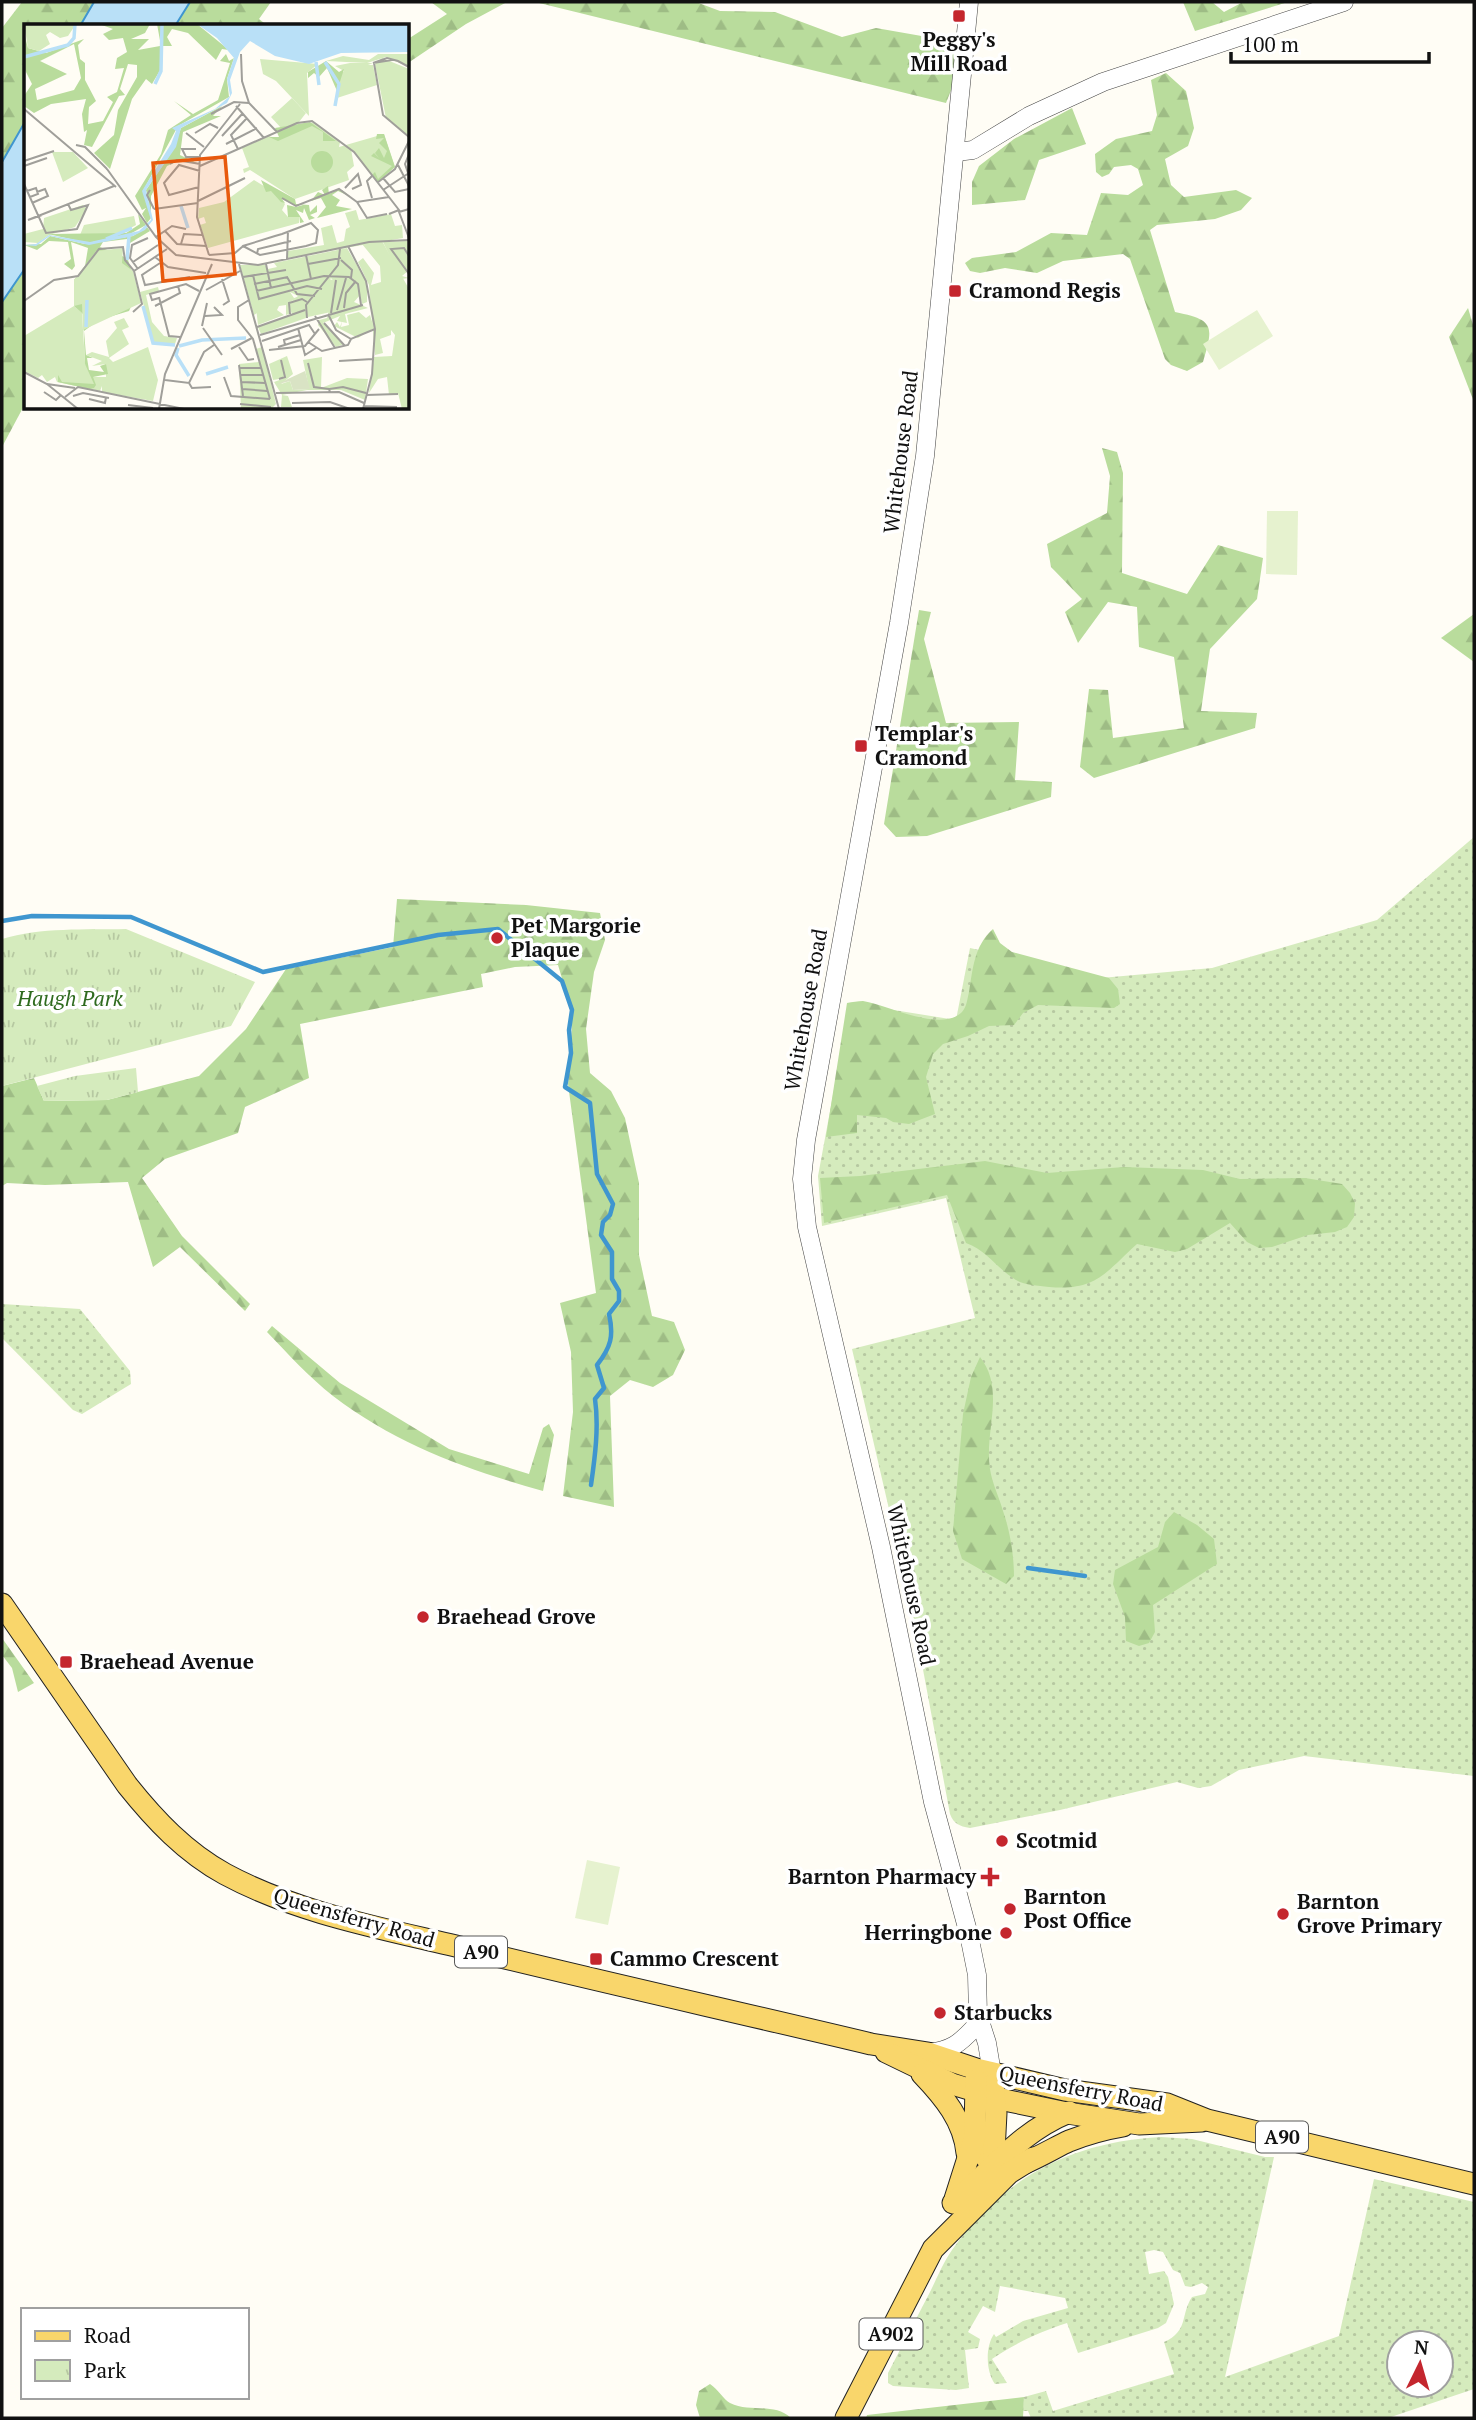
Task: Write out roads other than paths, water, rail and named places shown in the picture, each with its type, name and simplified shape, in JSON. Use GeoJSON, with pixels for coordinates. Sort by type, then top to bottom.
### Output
{"type":"FeatureCollection","features":[{"type":"Feature","properties":{"kind":"main road","name":"Queensferry Road"},"geometry":{"type":"LineString","coordinates":[[2,1604],[127,1785],[148,1811],[181,1843],[227,1875],[261,1892],[362,1923],[872,2045],[922,2061],[984,2071],[1065,2090],[1167,2104],[1207,2120],[1474,2183]]}},
{"type":"Feature","properties":{"kind":"main road","name":"Queensferry Road"},"geometry":{"type":"LineString","coordinates":[[922,2061],[985,2095],[1067,2113],[1139,2124],[1207,2120]]}},
{"type":"Feature","properties":{"kind":"main road","name":"A902"},"geometry":{"type":"LineString","coordinates":[[922,2061],[964,2132],[966,2169]]}},
{"type":"Feature","properties":{"kind":"main road","name":"A902"},"geometry":{"type":"LineString","coordinates":[[846,2418],[933,2249],[953,2203],[966,2169],[985,2095],[984,2071]]}},
{"type":"Feature","properties":{"kind":"main road","name":"A902"},"geometry":{"type":"LineString","coordinates":[[985,2095],[996,2113],[993,2165],[987,2194]]}},
{"type":"Feature","properties":{"kind":"main road","name":"A902"},"geometry":{"type":"LineString","coordinates":[[953,2203],[1027,2134],[1045,2122],[1115,2097]]}},
{"type":"Feature","properties":{"kind":"main road","name":"A902"},"geometry":{"type":"LineString","coordinates":[[993,2165],[1009,2168],[1098,2131],[1139,2124]]}},
{"type":"Feature","properties":{"kind":"main road"},"geometry":{"type":"LineString","coordinates":[[975,2137],[982,2153],[993,2165]]}},
{"type":"Feature","properties":{"kind":"main road","name":"A902"},"geometry":{"type":"LineString","coordinates":[[933,2249],[987,2194],[1032,2158]]}},
{"type":"Feature","properties":{"kind":"street","name":"Whitehouse Road"},"geometry":{"type":"LineString","coordinates":[[969,2],[927,444],[897,636],[808,1127],[802,1179],[807,1227],[881,1547],[933,1802],[977,1975],[977,2021],[987,2043],[984,2071]]}},
{"type":"Feature","properties":{"kind":"street"},"geometry":{"type":"LineString","coordinates":[[956,152],[973,150],[1050,105],[1103,82],[1344,2]]}},
{"type":"Feature","properties":{"kind":"street"},"geometry":{"type":"LineString","coordinates":[[958,132],[988,133],[1011,127]]}},
{"type":"Feature","properties":{"kind":"street"},"geometry":{"type":"LineString","coordinates":[[922,2061],[956,2046],[977,2021]]}},
{"type":"Feature","properties":{"kind":"water"},"geometry":{"type":"Polygon","coordinates":[[[94,2],[190,2],[176,24],[81,24],[94,2]]]}},
{"type":"Feature","properties":{"kind":"water"},"geometry":{"type":"Polygon","coordinates":[[[24,124],[24,270],[2,302],[2,162],[24,124]]]}},
{"type":"Feature","properties":{"kind":"waterway"},"geometry":{"type":"LineString","coordinates":[[2,921],[32,916],[131,917],[263,972],[438,935],[498,929],[562,981],[572,1010],[569,1030],[571,1053],[565,1087],[590,1103],[597,1174],[613,1204],[610,1215],[603,1222],[601,1235],[612,1252],[612,1279],[619,1291],[619,1301],[609,1314],[610,1341],[597,1365],[604,1388],[595,1399],[597,1431],[591,1485]]}},
{"type":"Feature","properties":{"kind":"waterway"},"geometry":{"type":"LineString","coordinates":[[1028,1568],[1085,1576]]}},
{"type":"Feature","properties":{"kind":"place","name":"Peggy's Mill Road"},"geometry":{"type":"Point","coordinates":[959,16]}},
{"type":"Feature","properties":{"kind":"place","name":"Cramond Regis"},"geometry":{"type":"Point","coordinates":[955,291]}},
{"type":"Feature","properties":{"kind":"place","name":"Templar's Cramond"},"geometry":{"type":"Point","coordinates":[861,746]}},
{"type":"Feature","properties":{"kind":"place","name":"Pet Margorie Plaque"},"geometry":{"type":"Point","coordinates":[497,938]}},
{"type":"Feature","properties":{"kind":"place","name":"Braehead Grove"},"geometry":{"type":"Point","coordinates":[423,1617]}},
{"type":"Feature","properties":{"kind":"place","name":"Braehead Avenue"},"geometry":{"type":"Point","coordinates":[66,1662]}},
{"type":"Feature","properties":{"kind":"place","name":"Scotmid"},"geometry":{"type":"Point","coordinates":[1002,1841]}},
{"type":"Feature","properties":{"kind":"place","name":"Barnton Pharmacy"},"geometry":{"type":"Point","coordinates":[990,1877]}},
{"type":"Feature","properties":{"kind":"place","name":"Barnton Post Office"},"geometry":{"type":"Point","coordinates":[1010,1909]}},
{"type":"Feature","properties":{"kind":"place","name":"Barnton Grove Primary"},"geometry":{"type":"Point","coordinates":[1283,1914]}},
{"type":"Feature","properties":{"kind":"place","name":"Herringbone"},"geometry":{"type":"Point","coordinates":[1006,1933]}},
{"type":"Feature","properties":{"kind":"place","name":"Cammo Crescent"},"geometry":{"type":"Point","coordinates":[596,1959]}},
{"type":"Feature","properties":{"kind":"place","name":"Starbucks"},"geometry":{"type":"Point","coordinates":[940,2013]}},
{"type":"Feature","properties":{"kind":"park label","name":"Haugh Park"},"geometry":{"type":"Point","coordinates":[70,999]}}]}
